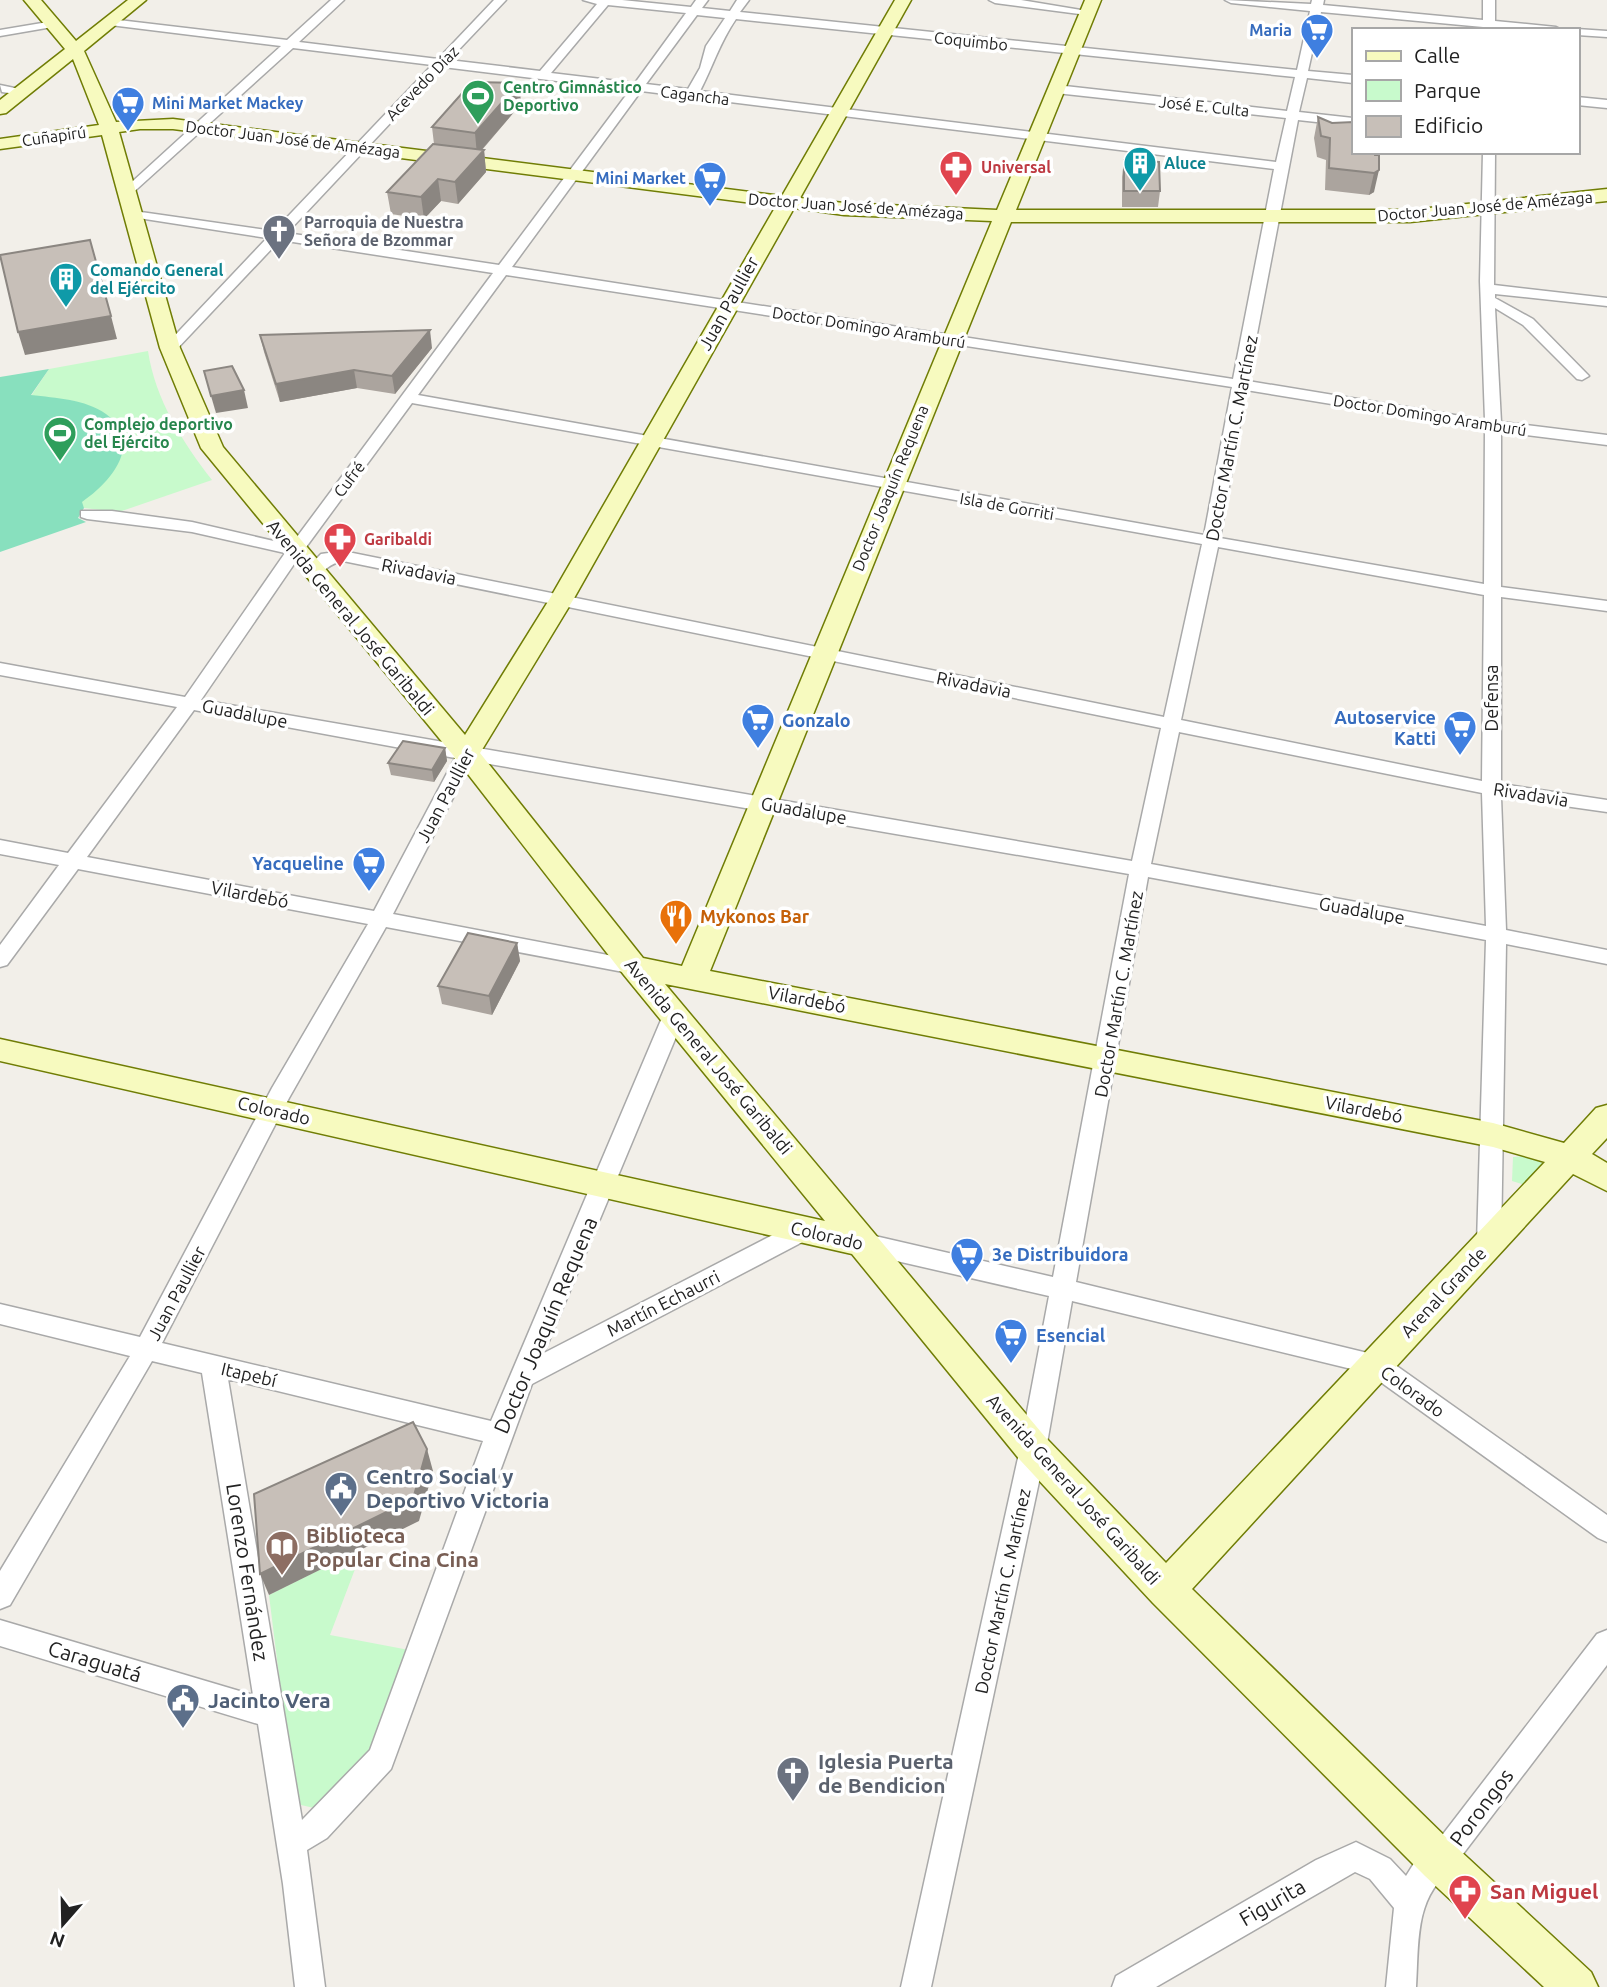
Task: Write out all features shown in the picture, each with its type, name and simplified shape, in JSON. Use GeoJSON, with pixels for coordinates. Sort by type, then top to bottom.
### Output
{"type":"FeatureCollection","features":[{"type":"Feature","properties":{"kind":"street","name":"Avenida General José Garibaldi"},"geometry":{"type":"LineString","coordinates":[[32,0],[71,45],[109,128],[170,348],[212,447],[271,522],[302,542],[312,571],[466,754],[634,967],[675,1013],[1033,1449],[1166,1590],[1440,1861],[1576,1987]]}},
{"type":"Feature","properties":{"kind":"street"},"geometry":{"type":"LineString","coordinates":[[71,45],[117,0]]}},
{"type":"Feature","properties":{"kind":"street"},"geometry":{"type":"LineString","coordinates":[[0,109],[37,80],[78,38],[125,0]]}},
{"type":"Feature","properties":{"kind":"street"},"geometry":{"type":"LineString","coordinates":[[1,89],[110,22],[138,0]]}},
{"type":"Feature","properties":{"kind":"street"},"geometry":{"type":"LineString","coordinates":[[130,203],[201,128],[338,0]]}},
{"type":"Feature","properties":{"kind":"street","name":"Acevedo Díaz"},"geometry":{"type":"LineString","coordinates":[[170,348],[500,0]]}},
{"type":"Feature","properties":{"kind":"street","name":"Coquimbo"},"geometry":{"type":"LineString","coordinates":[[589,0],[698,6],[733,16],[1352,79]]}},
{"type":"Feature","properties":{"kind":"street"},"geometry":{"type":"LineString","coordinates":[[692,94],[706,68],[712,46],[743,0]]}},
{"type":"Feature","properties":{"kind":"street","name":"Juan Paullier"},"geometry":{"type":"LineString","coordinates":[[0,1596],[146,1350],[272,1109],[381,918],[466,754],[561,600],[727,304],[903,0]]}},
{"type":"Feature","properties":{"kind":"street"},"geometry":{"type":"LineString","coordinates":[[995,0],[1090,6]]}},
{"type":"Feature","properties":{"kind":"street"},"geometry":{"type":"LineString","coordinates":[[1231,0],[1317,4],[1511,28]]}},
{"type":"Feature","properties":{"kind":"street"},"geometry":{"type":"LineString","coordinates":[[1489,0],[1489,27]]}},
{"type":"Feature","properties":{"kind":"street"},"geometry":{"type":"LineString","coordinates":[[542,76],[606,1]]}},
{"type":"Feature","properties":{"kind":"street","name":"Doctor Martín C. Martínez"},"geometry":{"type":"LineString","coordinates":[[916,1987],[1033,1449],[1108,1058],[1140,869],[1211,542],[1270,219],[1317,4]]}},
{"type":"Feature","properties":{"kind":"street","name":"Cufré"},"geometry":{"type":"LineString","coordinates":[[0,960],[190,702],[302,542],[506,270],[698,6]]}},
{"type":"Feature","properties":{"kind":"street","name":"Doctor Joaquín Requena"},"geometry":{"type":"LineString","coordinates":[[693,977],[891,486],[1090,6]]}},
{"type":"Feature","properties":{"kind":"street","name":"Cagancha"},"geometry":{"type":"LineString","coordinates":[[110,22],[1281,166]]}},
{"type":"Feature","properties":{"kind":"street"},"geometry":{"type":"LineString","coordinates":[[0,33],[54,24]]}},
{"type":"Feature","properties":{"kind":"street"},"geometry":{"type":"LineString","coordinates":[[1579,32],[1607,34]]}},
{"type":"Feature","properties":{"kind":"street"},"geometry":{"type":"LineString","coordinates":[[1,89],[23,91]]}},
{"type":"Feature","properties":{"kind":"street","name":"José E. Culta"},"geometry":{"type":"LineString","coordinates":[[1056,89],[1352,122]]}},
{"type":"Feature","properties":{"kind":"street"},"geometry":{"type":"LineString","coordinates":[[1579,101],[1607,104]]}},
{"type":"Feature","properties":{"kind":"street","name":"Doctor Juan José de Amézaga"},"geometry":{"type":"LineString","coordinates":[[109,128],[159,123],[785,203],[1002,216],[1270,219],[1410,215],[1607,195]]}},
{"type":"Feature","properties":{"kind":"street","name":"Cuñapirú"},"geometry":{"type":"LineString","coordinates":[[0,144],[109,128]]}},
{"type":"Feature","properties":{"kind":"street","name":"Defensa"},"geometry":{"type":"LineString","coordinates":[[1489,154],[1493,426],[1491,789],[1496,934],[1489,1243]]}},
{"type":"Feature","properties":{"kind":"street","name":"Doctor Domingo Aramburú"},"geometry":{"type":"LineString","coordinates":[[130,203],[279,236],[1239,384],[1493,426],[1607,440]]}},
{"type":"Feature","properties":{"kind":"street"},"geometry":{"type":"LineString","coordinates":[[1489,295],[1607,302]]}},
{"type":"Feature","properties":{"kind":"street"},"geometry":{"type":"LineString","coordinates":[[1489,295],[1521,316],[1582,376]]}},
{"type":"Feature","properties":{"kind":"street","name":"Isla de Gorriti"},"geometry":{"type":"LineString","coordinates":[[409,398],[1492,591],[1607,606]]}},
{"type":"Feature","properties":{"kind":"street","name":"Rivadavia"},"geometry":{"type":"LineString","coordinates":[[87,514],[114,515],[245,538],[302,542],[343,556],[1491,789],[1607,806]]}},
{"type":"Feature","properties":{"kind":"street"},"geometry":{"type":"LineString","coordinates":[[245,538],[271,522]]}},
{"type":"Feature","properties":{"kind":"street"},"geometry":{"type":"LineString","coordinates":[[312,571],[327,558],[343,556]]}},
{"type":"Feature","properties":{"kind":"street","name":"Guadalupe"},"geometry":{"type":"LineString","coordinates":[[0,669],[466,754],[762,802],[1140,869],[1607,957]]}},
{"type":"Feature","properties":{"kind":"street","name":"Vilardebó"},"geometry":{"type":"LineString","coordinates":[[0,847],[693,977],[1493,1135],[1570,1157],[1607,1178]]}},
{"type":"Feature","properties":{"kind":"street","name":"Doctor Joaquín Requena"},"geometry":{"type":"LineString","coordinates":[[290,1843],[317,1828],[362,1783],[381,1759],[498,1434],[605,1185],[675,1013]]}},
{"type":"Feature","properties":{"kind":"street","name":"Colorado"},"geometry":{"type":"LineString","coordinates":[[0,1050],[862,1243],[1375,1364],[1607,1530]]}},
{"type":"Feature","properties":{"kind":"street","name":"Arenal Grande"},"geometry":{"type":"LineString","coordinates":[[1166,1590],[1607,1117]]}},
{"type":"Feature","properties":{"kind":"street","name":"Martín Echaurri"},"geometry":{"type":"LineString","coordinates":[[523,1376],[804,1230]]}},
{"type":"Feature","properties":{"kind":"street","name":"Itapebí"},"geometry":{"type":"LineString","coordinates":[[0,1314],[498,1434]]}},
{"type":"Feature","properties":{"kind":"street","name":"Lorenzo Fernández"},"geometry":{"type":"LineString","coordinates":[[213,1366],[271,1714],[310,1987]]}},
{"type":"Feature","properties":{"kind":"street","name":"Caraguatá"},"geometry":{"type":"LineString","coordinates":[[0,1633],[271,1714]]}},
{"type":"Feature","properties":{"kind":"street","name":"Porongos"},"geometry":{"type":"LineString","coordinates":[[1401,1987],[1412,1892],[1422,1875],[1440,1861],[1607,1643]]}},
{"type":"Feature","properties":{"kind":"street","name":"Figurita"},"geometry":{"type":"LineString","coordinates":[[1127,1987],[1326,1870],[1356,1857],[1380,1869],[1410,1904]]}},
{"type":"Feature","properties":{"kind":"green space"},"geometry":{"type":"Polygon","coordinates":[[[148,351],[157,386],[172,420],[212,480],[119,512],[84,508],[81,502],[106,415],[74,401],[31,396],[49,369],[148,351]]]}},
{"type":"Feature","properties":{"kind":"green space","name":"Complejo deportivo del Ejército"},"geometry":{"type":"Polygon","coordinates":[[[49,369],[31,395],[70,400],[98,409],[117,425],[123,437],[123,450],[112,473],[82,502],[84,508],[78,518],[86,522],[0,552],[0,377],[49,369]]]}},
{"type":"Feature","properties":{"kind":"green space"},"geometry":{"type":"Polygon","coordinates":[[[1527,1156],[1547,1165],[1525,1185],[1512,1181],[1513,1157],[1527,1156]]]}},
{"type":"Feature","properties":{"kind":"green space"},"geometry":{"type":"Polygon","coordinates":[[[363,1548],[330,1635],[409,1650],[373,1748],[314,1808],[301,1805],[294,1796],[269,1595],[363,1548]]]}},
{"type":"Feature","properties":{"kind":"building"},"geometry":{"type":"Polygon","coordinates":[[[472,82],[519,83],[475,133],[432,127],[472,82]]]}},
{"type":"Feature","properties":{"kind":"building"},"geometry":{"type":"Polygon","coordinates":[[[1318,117],[1332,123],[1352,122],[1352,154],[1379,155],[1379,170],[1374,173],[1329,168],[1330,138],[1321,136],[1318,117]]]}},
{"type":"Feature","properties":{"kind":"building"},"geometry":{"type":"Polygon","coordinates":[[[433,144],[484,150],[455,182],[438,179],[421,197],[387,192],[433,144]]]}},
{"type":"Feature","properties":{"kind":"building"},"geometry":{"type":"Polygon","coordinates":[[[1124,160],[1159,162],[1160,191],[1124,191],[1124,160]]]}},
{"type":"Feature","properties":{"kind":"building"},"geometry":{"type":"Polygon","coordinates":[[[90,240],[111,316],[18,332],[0,255],[90,240]]]}},
{"type":"Feature","properties":{"kind":"building"},"geometry":{"type":"Polygon","coordinates":[[[430,330],[392,376],[354,370],[276,384],[260,335],[430,330]]]}},
{"type":"Feature","properties":{"kind":"building"},"geometry":{"type":"Polygon","coordinates":[[[232,366],[244,390],[211,396],[204,371],[232,366]]]}},
{"type":"Feature","properties":{"kind":"building"},"geometry":{"type":"Polygon","coordinates":[[[403,741],[445,748],[432,770],[388,763],[403,741]]]}},
{"type":"Feature","properties":{"kind":"building"},"geometry":{"type":"Polygon","coordinates":[[[468,933],[517,943],[489,996],[438,986],[468,933]]]}},
{"type":"Feature","properties":{"kind":"building","name":"Centro Social y Deportivo Victoria"},"geometry":{"type":"Polygon","coordinates":[[[413,1422],[427,1449],[413,1499],[260,1574],[254,1494],[413,1422]]]}},
{"type":"Feature","properties":{"kind":"place","name":"Maria"},"geometry":{"type":"Point","coordinates":[1317,60]}},
{"type":"Feature","properties":{"kind":"place","name":"Centro Gimnástico Deportivo"},"geometry":{"type":"Point","coordinates":[478,126]}},
{"type":"Feature","properties":{"kind":"place","name":"Mini Market Mackey"},"geometry":{"type":"Point","coordinates":[128,133]}},
{"type":"Feature","properties":{"kind":"place","name":"Aluce"},"geometry":{"type":"Point","coordinates":[1140,193]}},
{"type":"Feature","properties":{"kind":"place","name":"Universal"},"geometry":{"type":"Point","coordinates":[956,197]}},
{"type":"Feature","properties":{"kind":"place","name":"Mini Market"},"geometry":{"type":"Point","coordinates":[710,208]}},
{"type":"Feature","properties":{"kind":"place","name":"Parroquia de Nuestra Señora de Bzommar"},"geometry":{"type":"Point","coordinates":[279,261]}},
{"type":"Feature","properties":{"kind":"place","name":"Comando General del Ejército"},"geometry":{"type":"Point","coordinates":[66,309]}},
{"type":"Feature","properties":{"kind":"place","name":"Complejo deportivo del Ejército"},"geometry":{"type":"Point","coordinates":[60,463]}},
{"type":"Feature","properties":{"kind":"place","name":"Garibaldi"},"geometry":{"type":"Point","coordinates":[340,569]}},
{"type":"Feature","properties":{"kind":"place","name":"Gonzalo"},"geometry":{"type":"Point","coordinates":[758,750]}},
{"type":"Feature","properties":{"kind":"place","name":"Autoservice Katti"},"geometry":{"type":"Point","coordinates":[1460,757]}},
{"type":"Feature","properties":{"kind":"place","name":"Yacqueline"},"geometry":{"type":"Point","coordinates":[369,893]}},
{"type":"Feature","properties":{"kind":"place","name":"Mykonos Bar"},"geometry":{"type":"Point","coordinates":[676,946]}},
{"type":"Feature","properties":{"kind":"place","name":"3e Distribuidora"},"geometry":{"type":"Point","coordinates":[967,1284]}},
{"type":"Feature","properties":{"kind":"place","name":"Esencial"},"geometry":{"type":"Point","coordinates":[1011,1365]}},
{"type":"Feature","properties":{"kind":"place","name":"Centro Social y Deportivo Victoria"},"geometry":{"type":"Point","coordinates":[341,1518]}},
{"type":"Feature","properties":{"kind":"place","name":"Biblioteca Popular Cina Cina"},"geometry":{"type":"Point","coordinates":[282,1577]}},
{"type":"Feature","properties":{"kind":"place","name":"Jacinto Vera"},"geometry":{"type":"Point","coordinates":[183,1730]}},
{"type":"Feature","properties":{"kind":"place","name":"Iglesia Puerta de Bendicion"},"geometry":{"type":"Point","coordinates":[793,1803]}},
{"type":"Feature","properties":{"kind":"place","name":"San Miguel"},"geometry":{"type":"Point","coordinates":[1465,1921]}}]}
